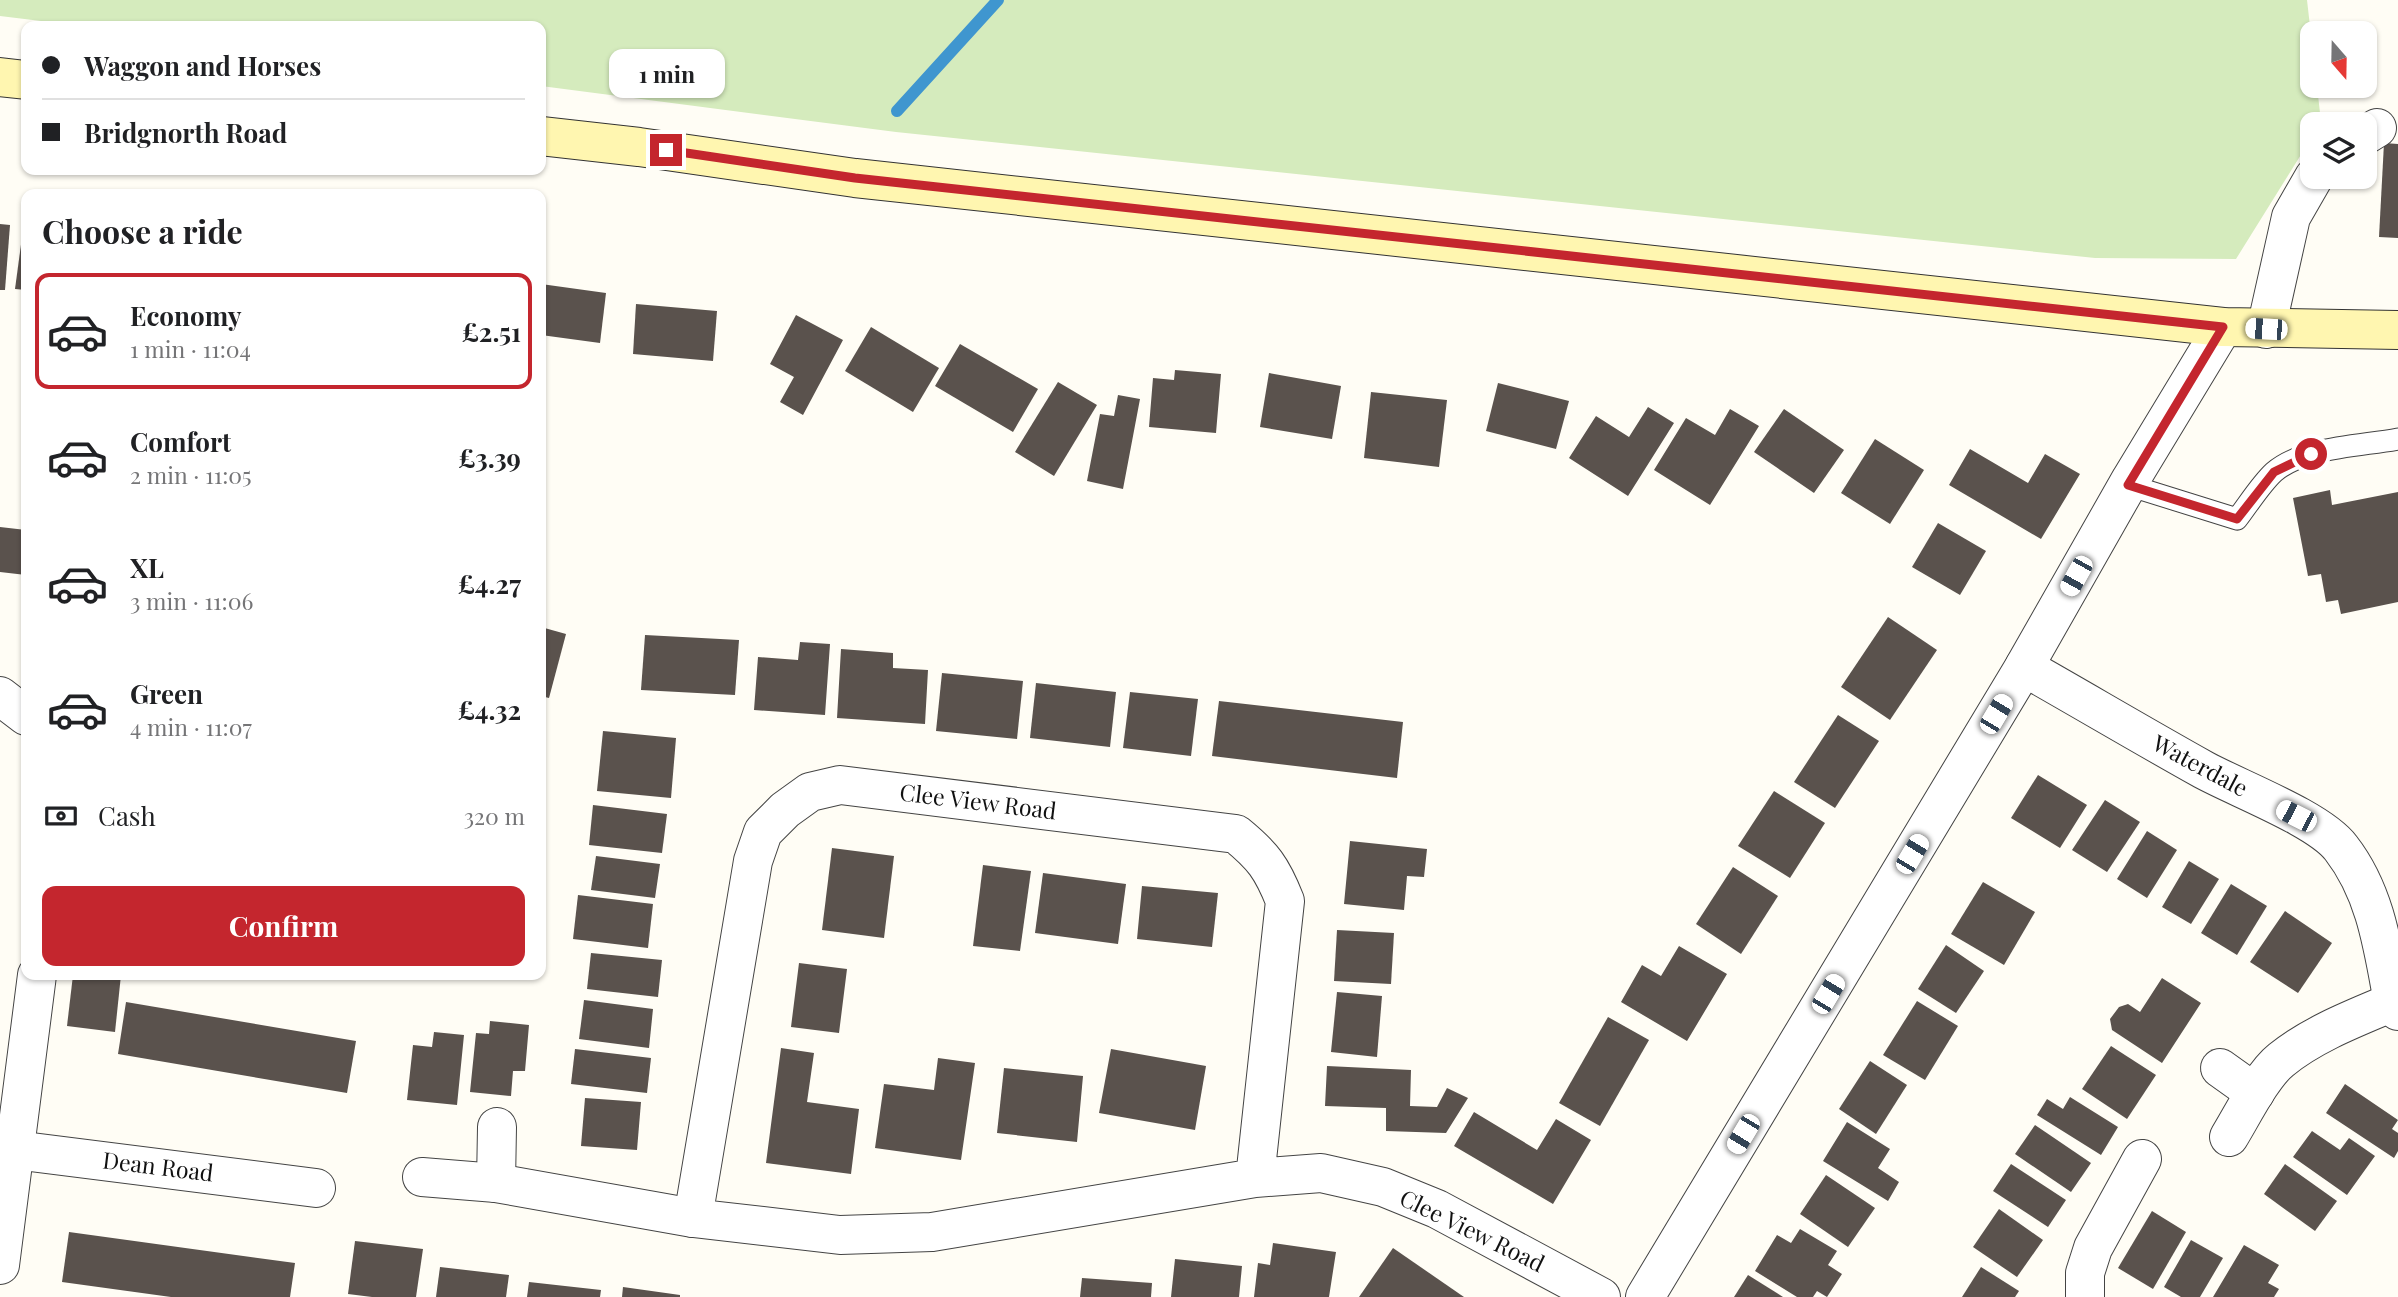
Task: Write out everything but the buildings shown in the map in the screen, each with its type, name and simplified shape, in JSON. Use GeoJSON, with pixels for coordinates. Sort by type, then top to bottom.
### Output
{"type":"FeatureCollection","features":[{"type":"Feature","properties":{"kind":"main road"},"geometry":{"type":"LineString","coordinates":[[0,77],[21,79]]}},
{"type":"Feature","properties":{"kind":"main road"},"geometry":{"type":"LineString","coordinates":[[546,137],[639,146],[855,178],[2223,327],[2398,330]]}},
{"type":"Feature","properties":{"kind":"street"},"geometry":{"type":"LineString","coordinates":[[2266,329],[2291,217],[2307,189]]}},
{"type":"Feature","properties":{"kind":"street"},"geometry":{"type":"LineString","coordinates":[[1645,1297],[2024,667],[2128,485],[2223,327]]}},
{"type":"Feature","properties":{"kind":"street","name":"Waterdale"},"geometry":{"type":"LineString","coordinates":[[2024,667],[2205,771],[2318,828],[2340,846],[2364,886],[2378,921],[2395,1007],[2335,1027],[2279,1061],[2255,1093],[2229,1137]]}},
{"type":"Feature","properties":{"kind":"street"},"geometry":{"type":"LineString","coordinates":[[0,696],[21,712]]}},
{"type":"Feature","properties":{"kind":"street","name":"Clee View Road"},"geometry":{"type":"LineString","coordinates":[[693,1218],[756,851],[763,832],[785,810],[810,792],[841,785],[1236,834],[1261,855],[1276,878],[1285,901],[1255,1178]]}},
{"type":"Feature","properties":{"kind":"street"},"geometry":{"type":"LineString","coordinates":[[0,1265],[8,1148],[36,980]]}},
{"type":"Feature","properties":{"kind":"street"},"geometry":{"type":"LineString","coordinates":[[2220,1068],[2255,1093]]}},
{"type":"Feature","properties":{"kind":"street"},"geometry":{"type":"LineString","coordinates":[[496,1183],[497,1127]]}},
{"type":"Feature","properties":{"kind":"street","name":"Dean Road"},"geometry":{"type":"LineString","coordinates":[[8,1148],[316,1188]]}},
{"type":"Feature","properties":{"kind":"street"},"geometry":{"type":"LineString","coordinates":[[2085,1297],[2085,1273],[2092,1248],[2142,1159]]}},
{"type":"Feature","properties":{"kind":"street","name":"Clee View Road"},"geometry":{"type":"LineString","coordinates":[[422,1177],[496,1183],[693,1218],[840,1235],[932,1232],[1255,1178],[1321,1173],[1382,1187],[1437,1209],[1601,1297]]}},
{"type":"Feature","properties":{"kind":"lane"},"geometry":{"type":"LineString","coordinates":[[2128,485],[2237,519],[2274,472],[2291,463],[2328,450],[2398,439]]}},
{"type":"Feature","properties":{"kind":"green space"},"geometry":{"type":"Polygon","coordinates":[[[0,0],[2307,0],[2309,21],[2300,21],[2300,98],[2318,98],[2320,112],[2300,112],[2300,156],[2236,259],[2095,258],[896,132],[546,87],[546,21],[41,21],[0,16],[0,0]]]}},
{"type":"Feature","properties":{"kind":"waterway"},"geometry":{"type":"LineString","coordinates":[[897,111],[998,0]]}},
{"type":"Feature","properties":{"kind":"route"},"geometry":{"type":"LineString","coordinates":[[666,150],[855,178],[2223,327],[2128,485],[2237,519],[2274,472],[2311,454]]}}]}
